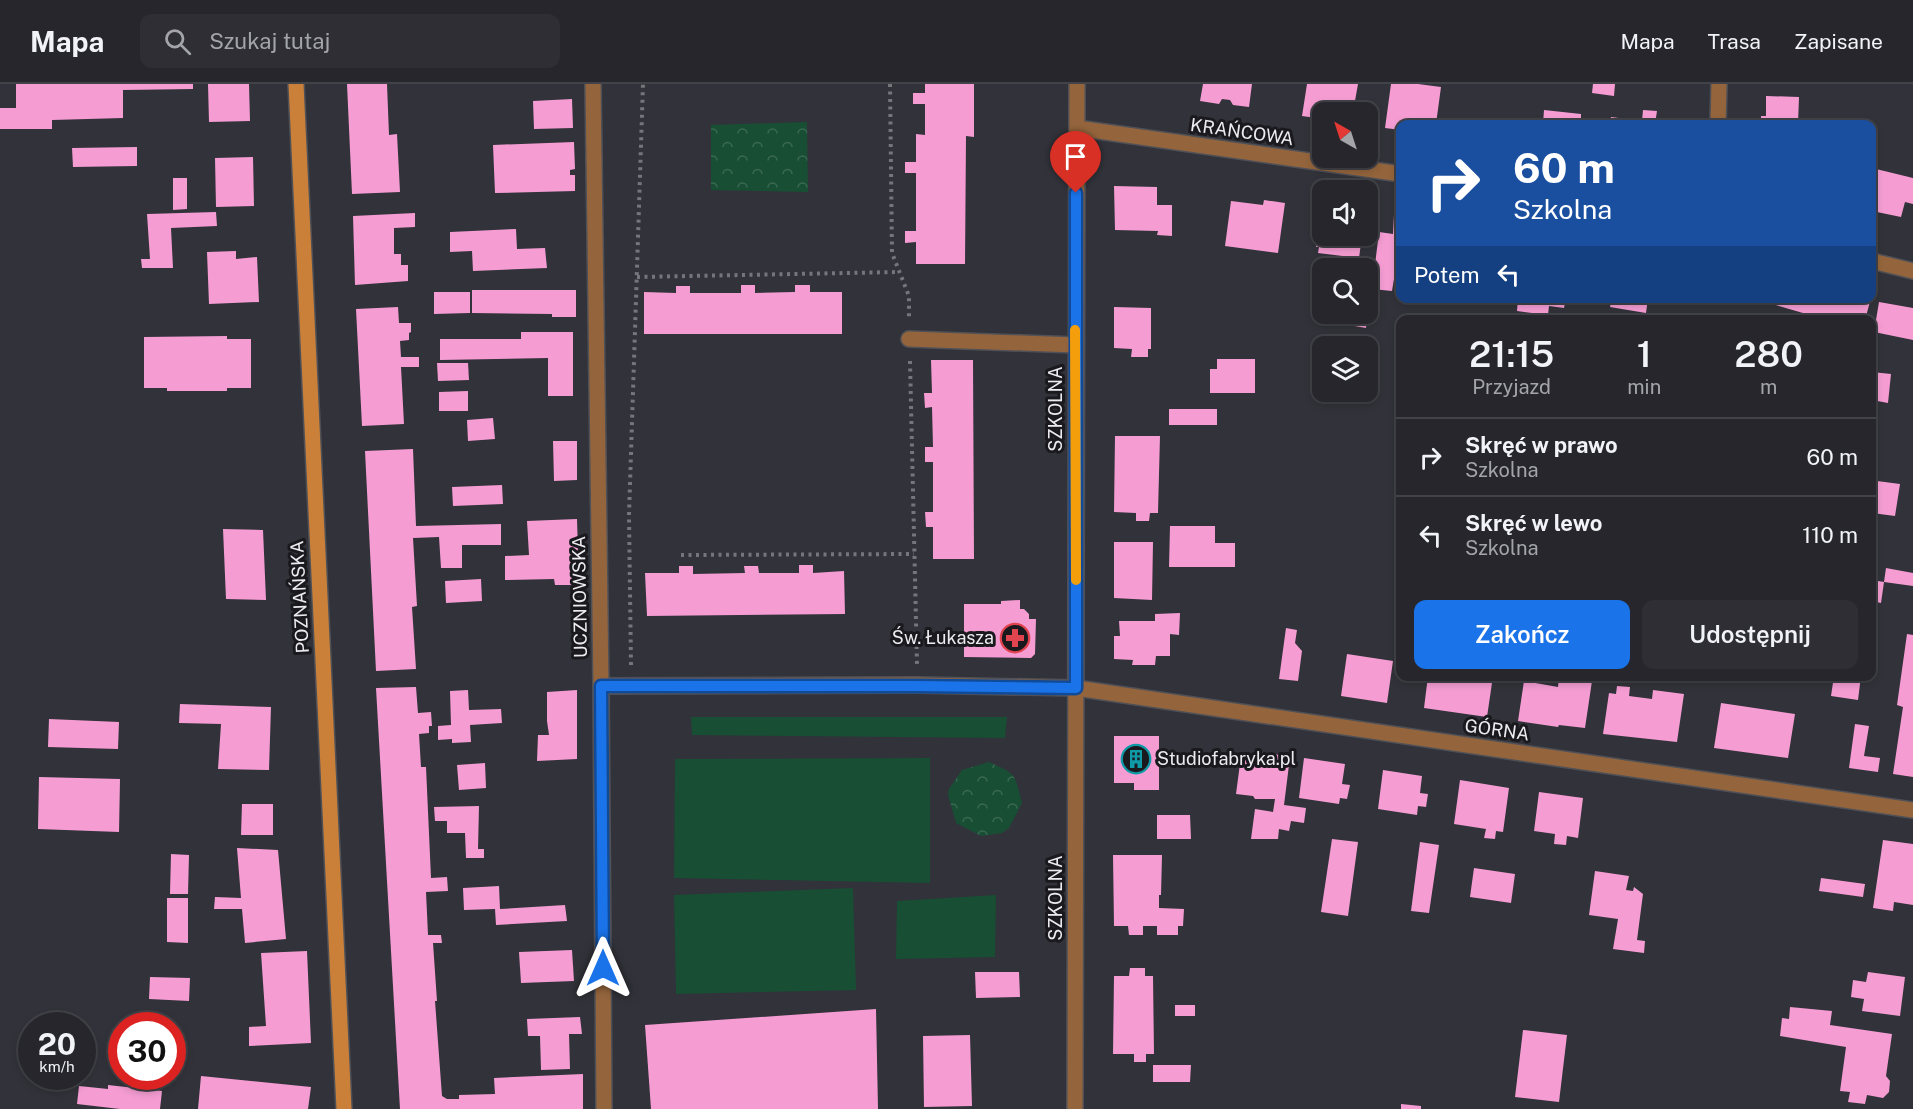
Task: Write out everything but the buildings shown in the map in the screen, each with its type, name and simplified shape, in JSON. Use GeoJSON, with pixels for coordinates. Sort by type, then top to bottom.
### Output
{"type":"FeatureCollection","features":[{"type":"Feature","properties":{"kind":"street","name":"POZNAŃSKA"},"geometry":{"type":"LineString","coordinates":[[296,84],[344,1109]]}},
{"type":"Feature","properties":{"kind":"street","name":"UCZNIOWSKA"},"geometry":{"type":"LineString","coordinates":[[593,84],[604,1109]]}},
{"type":"Feature","properties":{"kind":"street","name":"SZKOLNA"},"geometry":{"type":"LineString","coordinates":[[1075,1109],[1077,84]]}},
{"type":"Feature","properties":{"kind":"street"},"geometry":{"type":"LineString","coordinates":[[1718,120],[1719,84]]}},
{"type":"Feature","properties":{"kind":"street","name":"KRAŃCOWA"},"geometry":{"type":"LineString","coordinates":[[1077,128],[1396,173]]}},
{"type":"Feature","properties":{"kind":"street"},"geometry":{"type":"LineString","coordinates":[[1876,262],[1913,272]]}},
{"type":"Feature","properties":{"kind":"street","name":"SZKOLNA"},"geometry":{"type":"LineString","coordinates":[[909,339],[1075,345]]}},
{"type":"Feature","properties":{"kind":"street"},"geometry":{"type":"LineString","coordinates":[[601,686],[1076,688]]}},
{"type":"Feature","properties":{"kind":"street","name":"GÓRNA"},"geometry":{"type":"LineString","coordinates":[[1076,688],[1913,810]]}},
{"type":"Feature","properties":{"kind":"path"},"geometry":{"type":"LineString","coordinates":[[631,686],[629,515],[643,84]]}},
{"type":"Feature","properties":{"kind":"path"},"geometry":{"type":"LineString","coordinates":[[890,84],[892,253],[909,296],[917,686]]}},
{"type":"Feature","properties":{"kind":"path"},"geometry":{"type":"LineString","coordinates":[[637,276],[899,272]]}},
{"type":"Feature","properties":{"kind":"path"},"geometry":{"type":"LineString","coordinates":[[681,555],[914,554]]}},
{"type":"Feature","properties":{"kind":"green space"},"geometry":{"type":"Polygon","coordinates":[[[807,122],[808,192],[711,190],[711,125],[807,122]]]}},
{"type":"Feature","properties":{"kind":"green space"},"geometry":{"type":"Polygon","coordinates":[[[691,717],[1007,717],[1005,738],[692,735],[691,717]]]}},
{"type":"Feature","properties":{"kind":"green space"},"geometry":{"type":"Polygon","coordinates":[[[930,758],[930,883],[674,878],[675,759],[930,758]]]}},
{"type":"Feature","properties":{"kind":"green space"},"geometry":{"type":"Polygon","coordinates":[[[989,762],[1013,776],[1022,803],[1009,828],[1002,833],[981,836],[956,823],[948,795],[949,789],[962,770],[989,762]]]}},
{"type":"Feature","properties":{"kind":"green space"},"geometry":{"type":"Polygon","coordinates":[[[853,888],[856,990],[676,994],[674,895],[853,888]]]}},
{"type":"Feature","properties":{"kind":"green space"},"geometry":{"type":"Polygon","coordinates":[[[996,895],[995,957],[896,959],[897,901],[996,895]]]}},
{"type":"Feature","properties":{"kind":"slow traffic"},"geometry":{"type":"LineString","coordinates":[[1075,330],[1076,580]]}},
{"type":"Feature","properties":{"kind":"place","name":"Św. Łukasza"},"geometry":{"type":"Point","coordinates":[1015,638]}},
{"type":"Feature","properties":{"kind":"place","name":"Studiofabryka.pl"},"geometry":{"type":"Point","coordinates":[1136,759]}},
{"type":"Feature","properties":{"kind":"route"},"geometry":{"type":"LineString","coordinates":[[603,968],[601,686],[1076,688],[1076,193]]}}]}
